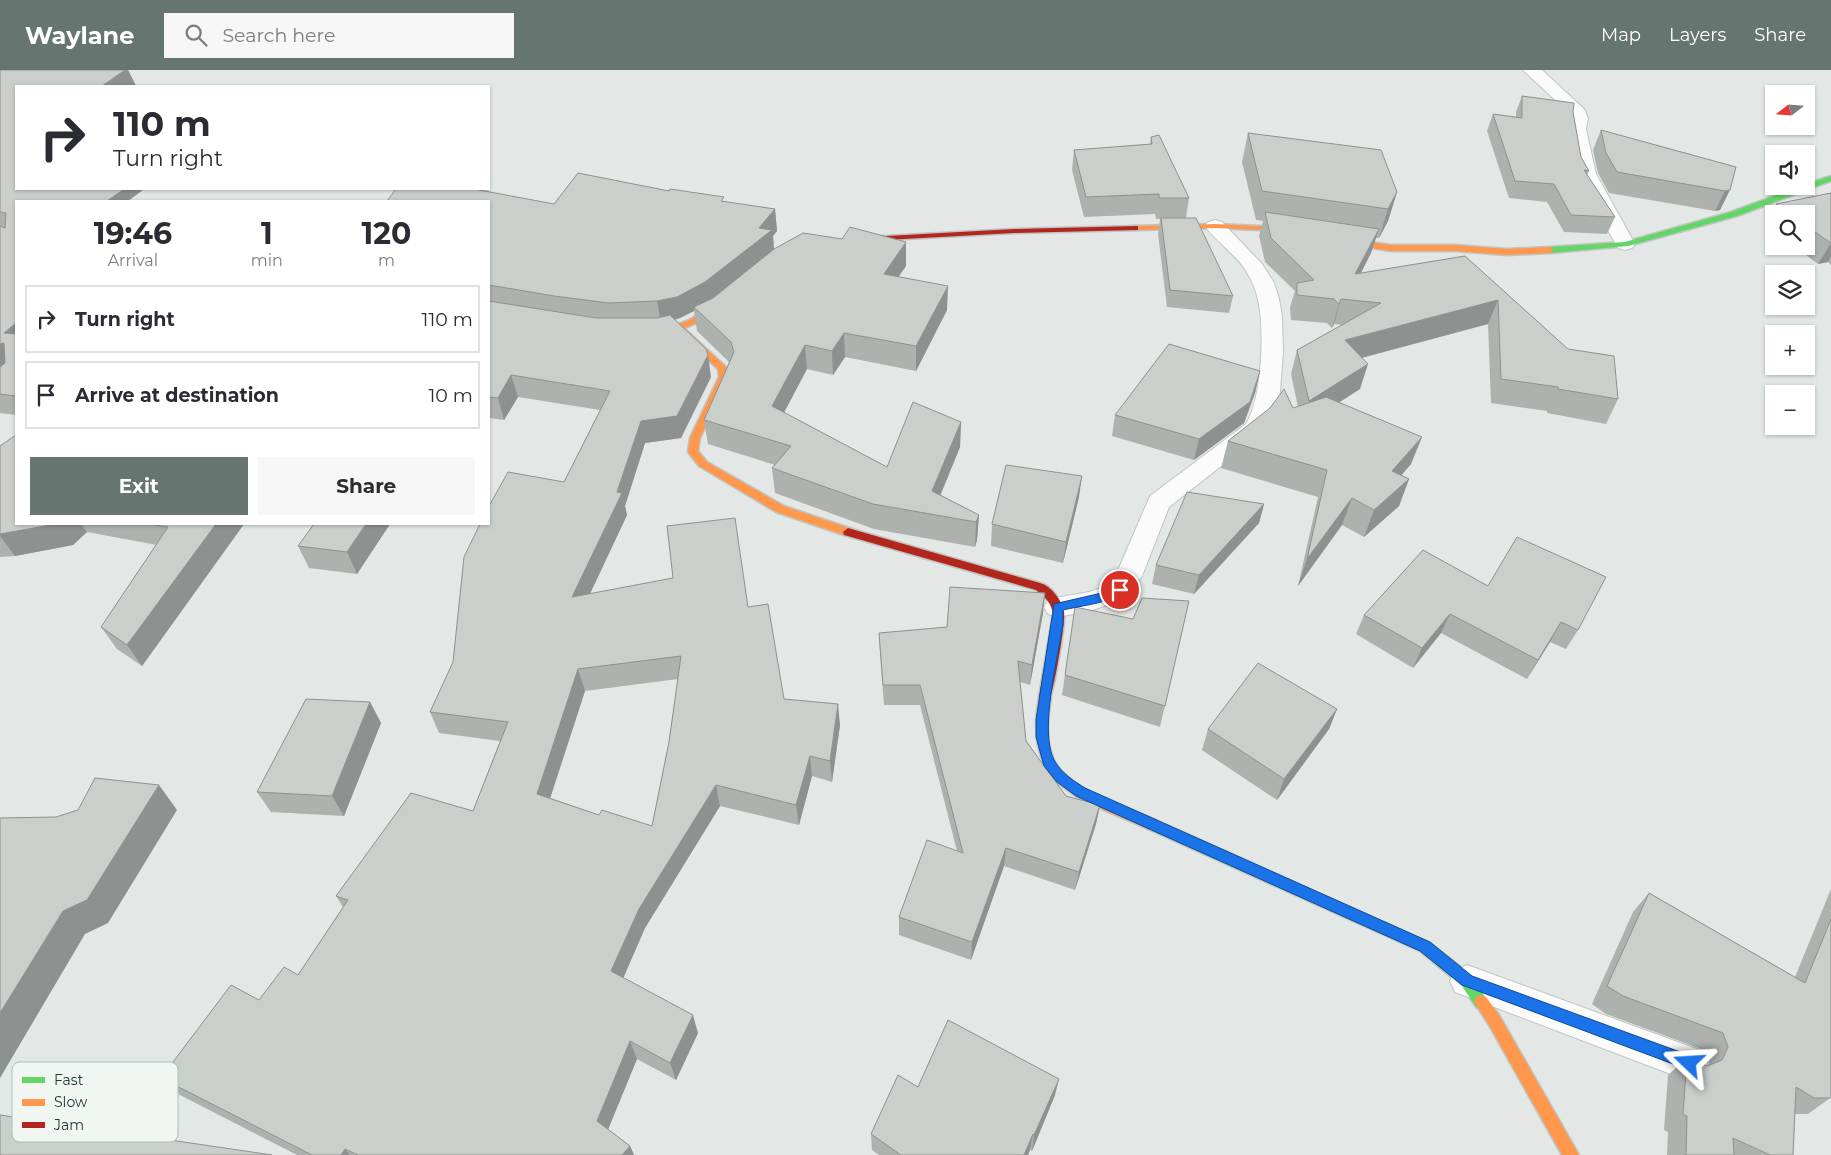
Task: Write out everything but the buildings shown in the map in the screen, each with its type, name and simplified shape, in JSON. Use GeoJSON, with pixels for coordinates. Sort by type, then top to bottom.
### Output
{"type":"FeatureCollection","features":[{"type":"Feature","properties":{"kind":"main road"},"geometry":{"type":"LineString","coordinates":[[836,242],[887,237],[1004,231],[1215,226],[1259,228],[1390,248],[1455,248],[1507,252],[1625,244],[1734,214],[1831,178]]}},
{"type":"Feature","properties":{"kind":"main road"},"geometry":{"type":"LineString","coordinates":[[640,332],[679,329],[706,317],[735,295]]}},
{"type":"Feature","properties":{"kind":"main road"},"geometry":{"type":"LineString","coordinates":[[679,329],[722,368],[724,377],[695,438],[693,452],[703,464],[780,509],[863,537],[1040,587],[1051,595],[1058,607],[1058,624],[1042,720],[1042,737],[1048,762],[1061,778],[1081,792],[1425,947],[1467,981],[1494,1020],[1571,1155]]}},
{"type":"Feature","properties":{"kind":"street"},"geometry":{"type":"LineString","coordinates":[[1532,70],[1575,109],[1579,118],[1577,129],[1586,174],[1625,244]]}},
{"type":"Feature","properties":{"kind":"street"},"geometry":{"type":"LineString","coordinates":[[1058,607],[1109,595],[1120,590],[1127,579],[1153,513],[1160,502],[1254,429],[1268,404],[1271,302],[1264,284],[1254,267],[1215,226]]}},
{"type":"Feature","properties":{"kind":"street"},"geometry":{"type":"LineString","coordinates":[[1467,981],[1689,1063]]}},
{"type":"Feature","properties":{"kind":"traffic: fast"},"geometry":{"type":"LineString","coordinates":[[1550,250],[1625,244],[1734,214],[1831,178]]}},
{"type":"Feature","properties":{"kind":"traffic: fast"},"geometry":{"type":"LineString","coordinates":[[1151,824],[1425,947],[1467,981],[1481,1002]]}},
{"type":"Feature","properties":{"kind":"traffic: slow"},"geometry":{"type":"LineString","coordinates":[[1135,228],[1215,226],[1259,228],[1391,248],[1455,248],[1507,252],[1550,250]]}},
{"type":"Feature","properties":{"kind":"traffic: slow"},"geometry":{"type":"LineString","coordinates":[[647,332],[680,327],[709,314],[728,301]]}},
{"type":"Feature","properties":{"kind":"traffic: slow"},"geometry":{"type":"LineString","coordinates":[[680,330],[722,368],[724,377],[695,438],[693,452],[703,464],[780,509],[848,532]]}},
{"type":"Feature","properties":{"kind":"traffic: slow"},"geometry":{"type":"LineString","coordinates":[[1045,697],[1042,737],[1045,753],[1055,772],[1079,791],[1110,807],[1151,824]]}},
{"type":"Feature","properties":{"kind":"traffic: slow"},"geometry":{"type":"LineString","coordinates":[[1481,1002],[1494,1020],[1571,1155]]}},
{"type":"Feature","properties":{"kind":"traffic: jam"},"geometry":{"type":"LineString","coordinates":[[850,240],[1014,231],[1135,228]]}},
{"type":"Feature","properties":{"kind":"traffic: jam"},"geometry":{"type":"LineString","coordinates":[[848,532],[1040,587],[1044,590],[1055,603],[1059,615],[1045,697]]}},
{"type":"Feature","properties":{"kind":"route"},"geometry":{"type":"LineString","coordinates":[[1120,590],[1109,595],[1058,607],[1058,624],[1042,720],[1042,737],[1048,762],[1061,778],[1081,792],[1425,947],[1467,981],[1689,1063]]}}]}
